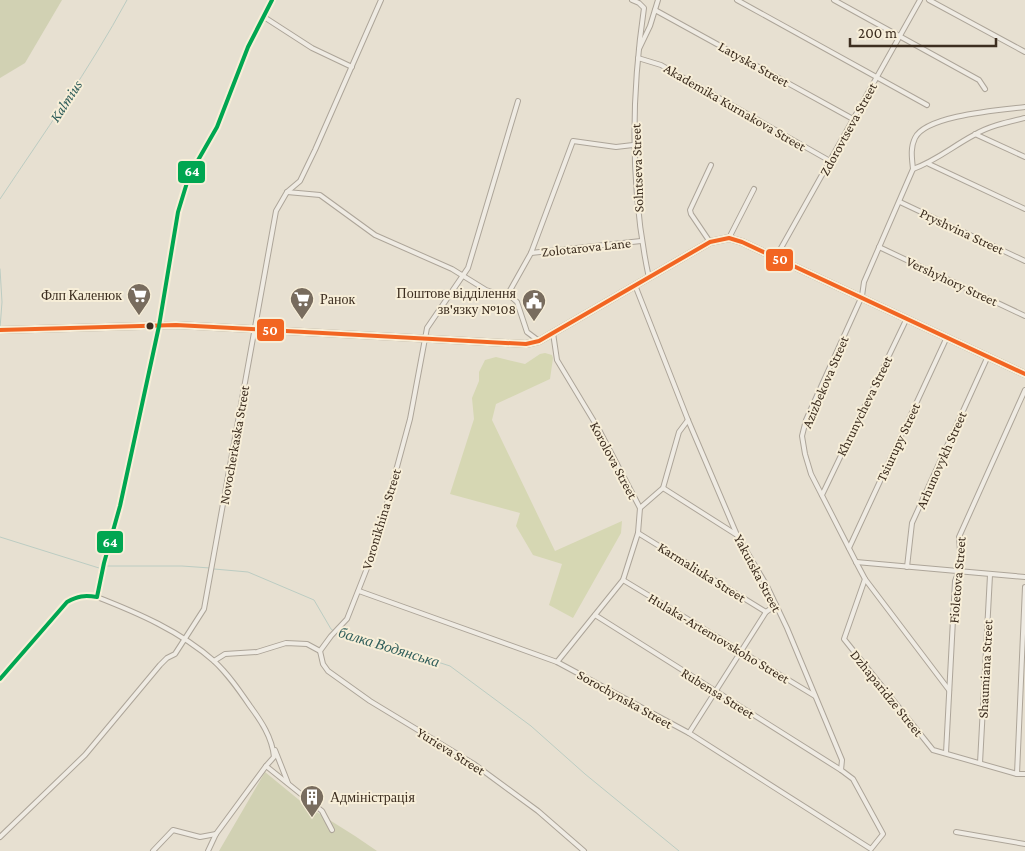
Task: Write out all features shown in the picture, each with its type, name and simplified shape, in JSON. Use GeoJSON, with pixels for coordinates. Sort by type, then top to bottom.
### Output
{"type":"FeatureCollection","features":[{"type":"Feature","properties":{"kind":"street"},"geometry":{"type":"LineString","coordinates":[[97,597],[104,563],[120,506],[159,326],[178,212],[188,176],[217,127],[248,47],[272,0]]}},
{"type":"Feature","properties":{"kind":"street","name":"Novocherkaska Street"},"geometry":{"type":"LineString","coordinates":[[0,837],[85,755],[160,665],[167,658],[175,654],[204,609],[254,330],[258,320],[276,211],[287,192],[300,180],[315,150],[381,0]]}},
{"type":"Feature","properties":{"kind":"street"},"geometry":{"type":"LineString","coordinates":[[632,0],[639,2],[644,8],[638,58]]}},
{"type":"Feature","properties":{"kind":"street"},"geometry":{"type":"LineString","coordinates":[[638,51],[650,26],[658,0]]}},
{"type":"Feature","properties":{"kind":"street"},"geometry":{"type":"LineString","coordinates":[[737,0],[927,106]]}},
{"type":"Feature","properties":{"kind":"street"},"geometry":{"type":"LineString","coordinates":[[834,0],[979,80],[985,89]]}},
{"type":"Feature","properties":{"kind":"street","name":"Zdorovtseva Street"},"geometry":{"type":"LineString","coordinates":[[776,257],[920,0]]}},
{"type":"Feature","properties":{"kind":"street"},"geometry":{"type":"LineString","coordinates":[[929,0],[1025,52]]}},
{"type":"Feature","properties":{"kind":"street","name":"Latyska Street"},"geometry":{"type":"LineString","coordinates":[[655,10],[854,119]]}},
{"type":"Feature","properties":{"kind":"street"},"geometry":{"type":"LineString","coordinates":[[264,17],[312,48],[352,67]]}},
{"type":"Feature","properties":{"kind":"street","name":"Solntseva Street"},"geometry":{"type":"LineString","coordinates":[[638,58],[633,145],[641,241],[648,278]]}},
{"type":"Feature","properties":{"kind":"street","name":"Akademika Kurnakova Street"},"geometry":{"type":"LineString","coordinates":[[638,58],[661,65],[830,161]]}},
{"type":"Feature","properties":{"kind":"street","name":"Voronikhina Street"},"geometry":{"type":"LineString","coordinates":[[320,651],[331,636],[347,620],[375,548],[410,420],[427,328],[468,268],[518,101]]}},
{"type":"Feature","properties":{"kind":"street"},"geometry":{"type":"LineString","coordinates":[[1025,107],[968,113],[924,128],[915,137],[911,152],[913,169],[929,164],[975,134],[1007,122],[1025,118]]}},
{"type":"Feature","properties":{"kind":"street"},"geometry":{"type":"LineString","coordinates":[[975,134],[1025,157]]}},
{"type":"Feature","properties":{"kind":"street"},"geometry":{"type":"LineString","coordinates":[[508,294],[531,252],[573,141],[616,147],[633,145]]}},
{"type":"Feature","properties":{"kind":"street"},"geometry":{"type":"LineString","coordinates":[[929,164],[1025,209]]}},
{"type":"Feature","properties":{"kind":"street"},"geometry":{"type":"LineString","coordinates":[[710,242],[690,210],[711,165]]}},
{"type":"Feature","properties":{"kind":"street","name":"Azizbekova Street"},"geometry":{"type":"LineString","coordinates":[[913,169],[864,282],[862,296],[802,436],[811,474],[865,579],[949,690]]}},
{"type":"Feature","properties":{"kind":"street"},"geometry":{"type":"LineString","coordinates":[[729,238],[754,189]]}},
{"type":"Feature","properties":{"kind":"street"},"geometry":{"type":"LineString","coordinates":[[287,192],[320,195],[375,234],[452,269],[486,290],[498,294],[508,294],[517,302],[527,332],[539,341]]}},
{"type":"Feature","properties":{"kind":"street","name":"Pryshvina Street"},"geometry":{"type":"LineString","coordinates":[[900,202],[1025,261]]}},
{"type":"Feature","properties":{"kind":"street"},"geometry":{"type":"LineString","coordinates":[[0,330],[159,326],[520,344],[539,341],[710,242],[729,238],[742,242],[862,296],[1025,374]]}},
{"type":"Feature","properties":{"kind":"street","name":"Zolotarova Lane"},"geometry":{"type":"LineString","coordinates":[[531,252],[641,241]]}},
{"type":"Feature","properties":{"kind":"street","name":"Vershyhory Street"},"geometry":{"type":"LineString","coordinates":[[879,247],[1025,316]]}},
{"type":"Feature","properties":{"kind":"street","name":"Yakutska Street"},"geometry":{"type":"LineString","coordinates":[[635,285],[688,420],[737,535],[767,586],[815,696],[842,760],[841,770]]}},
{"type":"Feature","properties":{"kind":"street","name":"Khrunycheva Street"},"geometry":{"type":"LineString","coordinates":[[822,495],[907,318]]}},
{"type":"Feature","properties":{"kind":"street","name":"Korolova Street"},"geometry":{"type":"LineString","coordinates":[[553,332],[557,360],[598,428],[640,508],[638,533],[623,580],[557,662]]}},
{"type":"Feature","properties":{"kind":"street","name":"Tsiurupy Street"},"geometry":{"type":"LineString","coordinates":[[849,548],[946,337]]}},
{"type":"Feature","properties":{"kind":"street","name":"Arhunovykh Street"},"geometry":{"type":"LineString","coordinates":[[907,567],[912,524],[988,356]]}},
{"type":"Feature","properties":{"kind":"street","name":"Fioletova Street"},"geometry":{"type":"LineString","coordinates":[[946,753],[955,581],[961,565],[958,537],[1025,390]]}},
{"type":"Feature","properties":{"kind":"street"},"geometry":{"type":"LineString","coordinates":[[640,508],[663,488],[679,432],[688,420]]}},
{"type":"Feature","properties":{"kind":"street"},"geometry":{"type":"LineString","coordinates":[[663,488],[737,535]]}},
{"type":"Feature","properties":{"kind":"street","name":"Karmaliuka Street"},"geometry":{"type":"LineString","coordinates":[[638,533],[766,612]]}},
{"type":"Feature","properties":{"kind":"street"},"geometry":{"type":"LineString","coordinates":[[856,562],[1025,577]]}},
{"type":"Feature","properties":{"kind":"street","name":"Shaumiana Street"},"geometry":{"type":"LineString","coordinates":[[980,763],[990,575]]}},
{"type":"Feature","properties":{"kind":"street","name":"Dzhaparidze Street"},"geometry":{"type":"LineString","coordinates":[[865,579],[844,639],[932,750],[946,753]]}},
{"type":"Feature","properties":{"kind":"street","name":"Hulaka-Artemovskoho Street"},"geometry":{"type":"LineString","coordinates":[[623,580],[815,696]]}},
{"type":"Feature","properties":{"kind":"street"},"geometry":{"type":"LineString","coordinates":[[1017,774],[1025,587]]}},
{"type":"Feature","properties":{"kind":"street","name":"Sorochynska Street"},"geometry":{"type":"LineString","coordinates":[[358,591],[557,662],[689,734],[871,849],[883,834],[853,779],[841,770]]}},
{"type":"Feature","properties":{"kind":"street"},"geometry":{"type":"LineString","coordinates":[[0,679],[67,602],[84,595],[97,597],[153,621],[184,639],[214,661],[231,679],[273,743],[289,785]]}},
{"type":"Feature","properties":{"kind":"street"},"geometry":{"type":"LineString","coordinates":[[689,734],[766,612],[776,605]]}},
{"type":"Feature","properties":{"kind":"street","name":"Rubensa Street"},"geometry":{"type":"LineString","coordinates":[[595,615],[841,770]]}},
{"type":"Feature","properties":{"kind":"street"},"geometry":{"type":"LineString","coordinates":[[214,661],[225,654],[256,652],[286,642],[307,644],[320,651]]}},
{"type":"Feature","properties":{"kind":"street","name":"Yurieva Street"},"geometry":{"type":"LineString","coordinates":[[320,651],[328,671],[370,701],[474,764],[538,811],[584,851]]}},
{"type":"Feature","properties":{"kind":"street"},"geometry":{"type":"LineString","coordinates":[[208,851],[216,834],[274,757],[273,743]]}},
{"type":"Feature","properties":{"kind":"street"},"geometry":{"type":"LineString","coordinates":[[946,753],[1017,774],[1025,774]]}},
{"type":"Feature","properties":{"kind":"street"},"geometry":{"type":"LineString","coordinates":[[266,766],[322,811],[332,830]]}},
{"type":"Feature","properties":{"kind":"street"},"geometry":{"type":"LineString","coordinates":[[153,851],[173,830],[200,837],[216,834]]}},
{"type":"Feature","properties":{"kind":"street"},"geometry":{"type":"LineString","coordinates":[[956,832],[1025,844]]}},
{"type":"Feature","properties":{"kind":"green space"},"geometry":{"type":"Polygon","coordinates":[[[0,0],[62,0],[25,63],[0,78],[0,0]]]}},
{"type":"Feature","properties":{"kind":"green space"},"geometry":{"type":"Polygon","coordinates":[[[540,354],[552,355],[553,358],[550,379],[496,404],[492,420],[555,551],[622,521],[621,533],[573,618],[549,605],[562,564],[533,555],[516,526],[520,513],[450,494],[474,419],[472,398],[479,381],[479,372],[485,360],[496,357],[525,364],[540,354]]]}},
{"type":"Feature","properties":{"kind":"green space"},"geometry":{"type":"Polygon","coordinates":[[[265,772],[304,804],[377,851],[219,851],[265,772]]]}},
{"type":"Feature","properties":{"kind":"waterway","name":"Kalmius"},"geometry":{"type":"LineString","coordinates":[[0,199],[82,76],[127,0]]}},
{"type":"Feature","properties":{"kind":"waterway","name":"Kalmius"},"geometry":{"type":"LineString","coordinates":[[0,269],[2,302],[0,328]]}},
{"type":"Feature","properties":{"kind":"waterway","name":"балка Водянська"},"geometry":{"type":"LineString","coordinates":[[0,537],[99,568],[107,566],[210,568]]}},
{"type":"Feature","properties":{"kind":"waterway","name":"балка Водянська"},"geometry":{"type":"LineString","coordinates":[[214,569],[248,572],[314,600],[331,629],[338,634],[386,650],[413,654],[450,666],[531,726],[585,774],[679,851]]}},
{"type":"Feature","properties":{"kind":"transit line","name":"64"},"geometry":{"type":"LineString","coordinates":[[0,679],[67,602],[81,596],[97,597],[104,563],[120,506],[159,326],[178,212],[189,176],[217,127],[248,47],[272,0]]}},
{"type":"Feature","properties":{"kind":"transit line","name":"50"},"geometry":{"type":"LineString","coordinates":[[0,330],[176,325],[526,344],[539,341],[710,242],[729,238],[742,242],[1025,374]]}},
{"type":"Feature","properties":{"kind":"place","name":"Флп Каленюк"},"geometry":{"type":"Point","coordinates":[139,316]}},
{"type":"Feature","properties":{"kind":"place","name":"Ранок"},"geometry":{"type":"Point","coordinates":[302,320]}},
{"type":"Feature","properties":{"kind":"place","name":"Поштове відділення зв'язку №108"},"geometry":{"type":"Point","coordinates":[534,322]}},
{"type":"Feature","properties":{"kind":"place","name":"Адміністрація"},"geometry":{"type":"Point","coordinates":[312,818]}}]}
